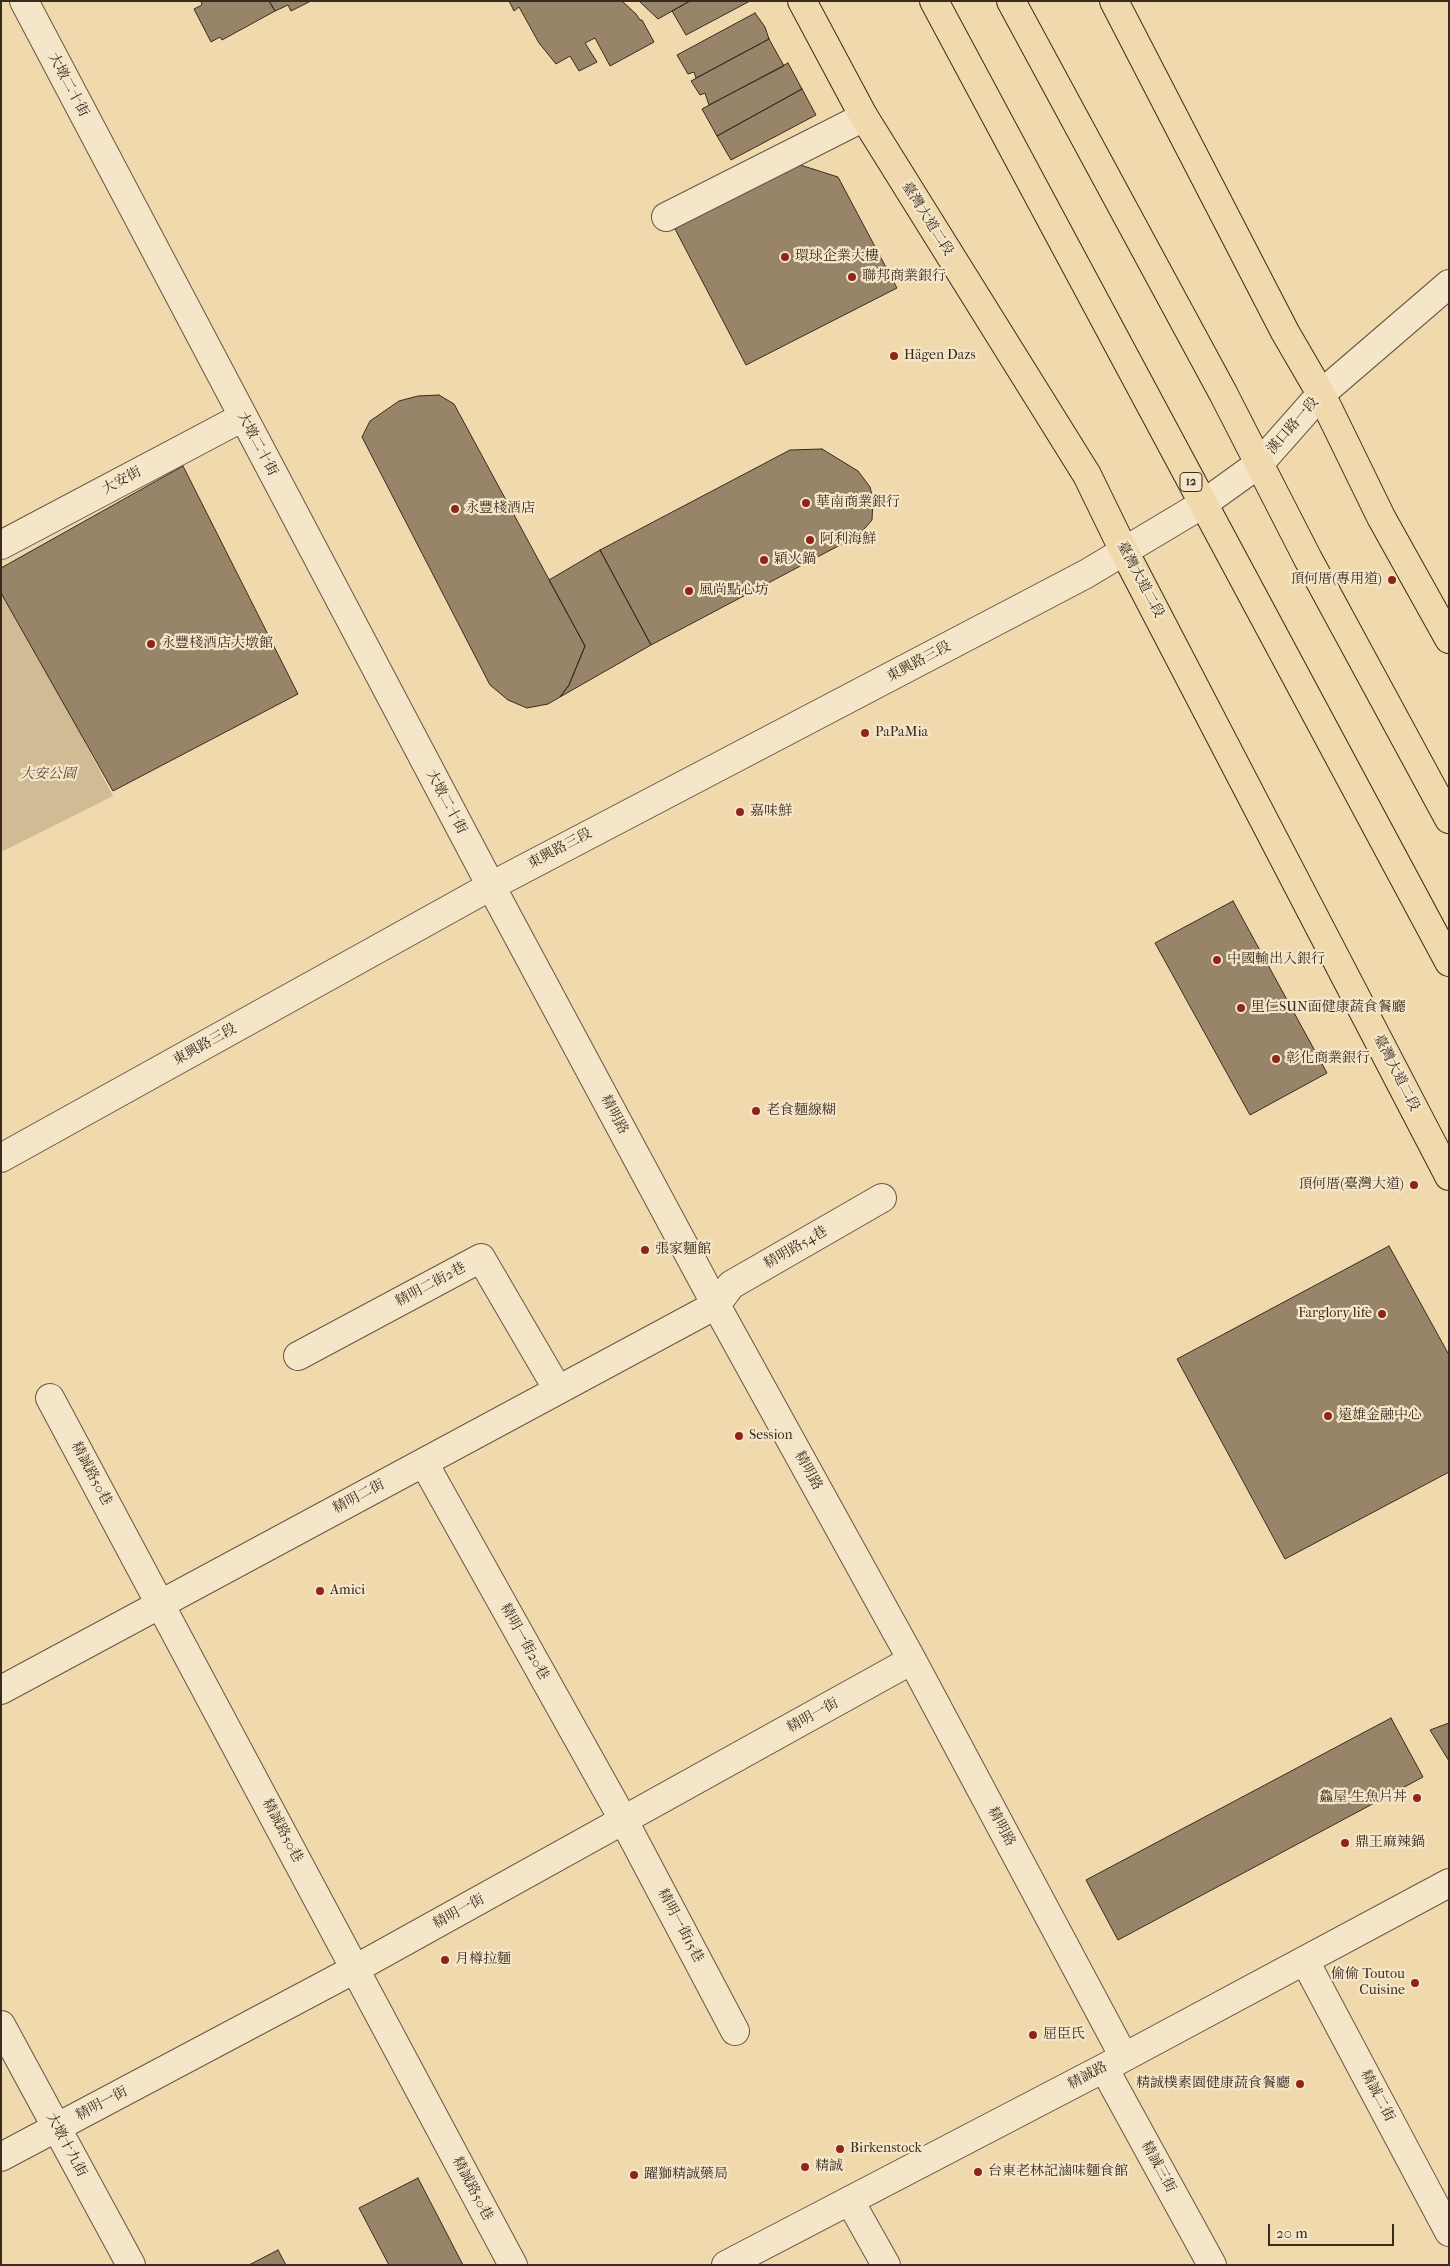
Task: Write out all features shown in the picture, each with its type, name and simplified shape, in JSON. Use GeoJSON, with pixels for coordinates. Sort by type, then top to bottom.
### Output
{"type":"FeatureCollection","features":[{"type":"Feature","properties":{"kind":"main road","name":"臺灣大道二段"},"geometry":{"type":"LineString","coordinates":[[802,1],[864,117],[1087,475],[1124,551],[1449,1176]]}},
{"type":"Feature","properties":{"kind":"main road","name":"12"},"geometry":{"type":"LineString","coordinates":[[934,1],[1449,962]]}},
{"type":"Feature","properties":{"kind":"main road"},"geometry":{"type":"LineString","coordinates":[[1011,1],[1449,819]]}},
{"type":"Feature","properties":{"kind":"main road"},"geometry":{"type":"LineString","coordinates":[[1114,1],[1285,332],[1321,394],[1381,517],[1449,640]]}},
{"type":"Feature","properties":{"kind":"street","name":"大墩二十街"},"geometry":{"type":"LineString","coordinates":[[24,1],[491,886]]}},
{"type":"Feature","properties":{"kind":"street"},"geometry":{"type":"LineString","coordinates":[[666,217],[864,117]]}},
{"type":"Feature","properties":{"kind":"street","name":"漢口路一段"},"geometry":{"type":"LineString","coordinates":[[1124,551],[1203,504],[1260,463],[1321,394],[1449,284]]}},
{"type":"Feature","properties":{"kind":"street","name":"大安街"},"geometry":{"type":"LineString","coordinates":[[1,545],[243,417]]}},
{"type":"Feature","properties":{"kind":"street","name":"東興路三段"},"geometry":{"type":"LineString","coordinates":[[1,1158],[491,886],[1086,574],[1124,551]]}},
{"type":"Feature","properties":{"kind":"street","name":"精明路"},"geometry":{"type":"LineString","coordinates":[[491,886],[716,1305],[912,1660],[1114,2063]]}},
{"type":"Feature","properties":{"kind":"street","name":"精明路54巷"},"geometry":{"type":"LineString","coordinates":[[716,1305],[731,1285],[882,1198]]}},
{"type":"Feature","properties":{"kind":"street","name":"精明二街2巷"},"geometry":{"type":"LineString","coordinates":[[298,1356],[482,1258],[558,1390]]}},
{"type":"Feature","properties":{"kind":"street","name":"精明二街"},"geometry":{"type":"LineString","coordinates":[[1,1690],[716,1305]]}},
{"type":"Feature","properties":{"kind":"street","name":"精誠路50巷"},"geometry":{"type":"LineString","coordinates":[[50,1398],[513,2265]]}},
{"type":"Feature","properties":{"kind":"street","name":"精明一街20巷"},"geometry":{"type":"LineString","coordinates":[[424,1463],[624,1821]]}},
{"type":"Feature","properties":{"kind":"street","name":"精明一街"},"geometry":{"type":"LineString","coordinates":[[1,2157],[355,1969],[912,1660]]}},
{"type":"Feature","properties":{"kind":"street","name":"精明一街15巷"},"geometry":{"type":"LineString","coordinates":[[624,1821],[735,2031]]}},
{"type":"Feature","properties":{"kind":"street","name":"精誠路"},"geometry":{"type":"LineString","coordinates":[[726,2265],[1114,2063],[1449,1883]]}},
{"type":"Feature","properties":{"kind":"street","name":"精誠二街"},"geometry":{"type":"LineString","coordinates":[[1305,1961],[1449,2232]]}},
{"type":"Feature","properties":{"kind":"street","name":"大墩十九街"},"geometry":{"type":"LineString","coordinates":[[1,2026],[131,2265]]}},
{"type":"Feature","properties":{"kind":"street","name":"精誠三街"},"geometry":{"type":"LineString","coordinates":[[1114,2063],[1212,2265]]}},
{"type":"Feature","properties":{"kind":"street"},"geometry":{"type":"LineString","coordinates":[[850,2201],[886,2265]]}},
{"type":"Feature","properties":{"kind":"green space","name":"大安公園"},"geometry":{"type":"Polygon","coordinates":[[[1,584],[113,796],[1,852],[1,584]]]}},
{"type":"Feature","properties":{"kind":"building"},"geometry":{"type":"Polygon","coordinates":[[[201,1],[269,1],[275,11],[222,40],[220,37],[211,42],[194,9],[202,5],[201,1]]]}},
{"type":"Feature","properties":{"kind":"building"},"geometry":{"type":"Polygon","coordinates":[[[269,1],[311,1],[291,11],[288,5],[275,11],[269,1]]]}},
{"type":"Feature","properties":{"kind":"building"},"geometry":{"type":"Polygon","coordinates":[[[509,1],[622,1],[642,20],[654,42],[610,66],[595,38],[585,43],[597,62],[579,71],[570,56],[556,64],[539,43],[519,7],[514,11],[509,1]]]}},
{"type":"Feature","properties":{"kind":"building"},"geometry":{"type":"Polygon","coordinates":[[[639,1],[690,1],[658,19],[639,1]]]}},
{"type":"Feature","properties":{"kind":"building"},"geometry":{"type":"Polygon","coordinates":[[[690,1],[750,1],[686,35],[672,11],[690,1]]]}},
{"type":"Feature","properties":{"kind":"building"},"geometry":{"type":"Polygon","coordinates":[[[755,13],[765,27],[769,39],[696,78],[694,72],[688,74],[677,55],[755,13]]]}},
{"type":"Feature","properties":{"kind":"building"},"geometry":{"type":"Polygon","coordinates":[[[769,39],[784,66],[709,105],[705,93],[700,95],[691,81],[769,39]]]}},
{"type":"Feature","properties":{"kind":"building"},"geometry":{"type":"Polygon","coordinates":[[[788,63],[802,89],[717,136],[702,109],[788,63]]]}},
{"type":"Feature","properties":{"kind":"building"},"geometry":{"type":"Polygon","coordinates":[[[802,89],[816,115],[731,160],[717,136],[802,89]]]}},
{"type":"Feature","properties":{"kind":"building","name":"環球企業大樓"},"geometry":{"type":"Polygon","coordinates":[[[794,163],[838,177],[897,288],[746,365],[673,225],[794,163]]]}},
{"type":"Feature","properties":{"kind":"building","name":"永豐棧酒店"},"geometry":{"type":"Polygon","coordinates":[[[439,395],[454,404],[585,646],[569,685],[560,697],[548,704],[527,708],[508,700],[490,685],[362,437],[370,421],[399,401],[418,396],[439,395]]]}},
{"type":"Feature","properties":{"kind":"building"},"geometry":{"type":"Polygon","coordinates":[[[822,449],[858,471],[870,487],[873,499],[872,520],[859,535],[651,645],[600,550],[790,450],[822,449]]]}},
{"type":"Feature","properties":{"kind":"building","name":"永豐棧酒店大墩館"},"geometry":{"type":"Polygon","coordinates":[[[183,466],[298,694],[113,791],[1,593],[1,568],[183,466]]]}},
{"type":"Feature","properties":{"kind":"building"},"geometry":{"type":"Polygon","coordinates":[[[600,550],[651,645],[560,697],[569,685],[585,646],[549,580],[600,550]]]}},
{"type":"Feature","properties":{"kind":"building","name":"里仁SUN面健康蔬食餐廳"},"geometry":{"type":"Polygon","coordinates":[[[1233,901],[1327,1073],[1250,1115],[1155,943],[1233,901]]]}},
{"type":"Feature","properties":{"kind":"building","name":"遠雄金融中心"},"geometry":{"type":"Polygon","coordinates":[[[1389,1246],[1449,1355],[1449,1472],[1285,1559],[1177,1359],[1389,1246]]]}},
{"type":"Feature","properties":{"kind":"building"},"geometry":{"type":"Polygon","coordinates":[[[1391,1718],[1423,1777],[1118,1940],[1086,1880],[1391,1718]]]}},
{"type":"Feature","properties":{"kind":"building"},"geometry":{"type":"Polygon","coordinates":[[[1449,1723],[1449,1761],[1430,1730],[1449,1723]]]}},
{"type":"Feature","properties":{"kind":"building"},"geometry":{"type":"Polygon","coordinates":[[[418,2178],[463,2265],[389,2265],[359,2208],[418,2178]]]}},
{"type":"Feature","properties":{"kind":"building"},"geometry":{"type":"Polygon","coordinates":[[[278,2250],[286,2265],[249,2265],[278,2250]]]}},
{"type":"Feature","properties":{"kind":"place","name":"環球企業大樓"},"geometry":{"type":"Point","coordinates":[785,257]}},
{"type":"Feature","properties":{"kind":"place","name":"聯邦商業銀行"},"geometry":{"type":"Point","coordinates":[852,277]}},
{"type":"Feature","properties":{"kind":"place","name":"Hägen Dazs"},"geometry":{"type":"Point","coordinates":[894,356]}},
{"type":"Feature","properties":{"kind":"place","name":"華南商業銀行"},"geometry":{"type":"Point","coordinates":[806,503]}},
{"type":"Feature","properties":{"kind":"place","name":"永豐棧酒店"},"geometry":{"type":"Point","coordinates":[455,509]}},
{"type":"Feature","properties":{"kind":"place","name":"阿利海鮮"},"geometry":{"type":"Point","coordinates":[810,540]}},
{"type":"Feature","properties":{"kind":"place","name":"穎火鍋"},"geometry":{"type":"Point","coordinates":[764,560]}},
{"type":"Feature","properties":{"kind":"place","name":"頂何厝(專用道)"},"geometry":{"type":"Point","coordinates":[1392,580]}},
{"type":"Feature","properties":{"kind":"place","name":"風尚點心坊"},"geometry":{"type":"Point","coordinates":[689,591]}},
{"type":"Feature","properties":{"kind":"place","name":"永豐棧酒店大墩館"},"geometry":{"type":"Point","coordinates":[151,644]}},
{"type":"Feature","properties":{"kind":"place","name":"PaPaMia"},"geometry":{"type":"Point","coordinates":[865,733]}},
{"type":"Feature","properties":{"kind":"place","name":"嘉味鮮"},"geometry":{"type":"Point","coordinates":[740,812]}},
{"type":"Feature","properties":{"kind":"place","name":"中國輸出入銀行"},"geometry":{"type":"Point","coordinates":[1217,960]}},
{"type":"Feature","properties":{"kind":"place","name":"里仁SUN面健康蔬食餐廳"},"geometry":{"type":"Point","coordinates":[1241,1008]}},
{"type":"Feature","properties":{"kind":"place","name":"彰化商業銀行"},"geometry":{"type":"Point","coordinates":[1276,1059]}},
{"type":"Feature","properties":{"kind":"place","name":"老食麵線糊"},"geometry":{"type":"Point","coordinates":[756,1111]}},
{"type":"Feature","properties":{"kind":"place","name":"頂何厝(臺灣大道)"},"geometry":{"type":"Point","coordinates":[1414,1185]}},
{"type":"Feature","properties":{"kind":"place","name":"張家麵館"},"geometry":{"type":"Point","coordinates":[645,1250]}},
{"type":"Feature","properties":{"kind":"place","name":"Farglory life"},"geometry":{"type":"Point","coordinates":[1382,1314]}},
{"type":"Feature","properties":{"kind":"place","name":"遠雄金融中心"},"geometry":{"type":"Point","coordinates":[1328,1416]}},
{"type":"Feature","properties":{"kind":"place","name":"Session"},"geometry":{"type":"Point","coordinates":[739,1436]}},
{"type":"Feature","properties":{"kind":"place","name":"Amici"},"geometry":{"type":"Point","coordinates":[320,1591]}},
{"type":"Feature","properties":{"kind":"place","name":"鱻屋-生魚片丼"},"geometry":{"type":"Point","coordinates":[1417,1798]}},
{"type":"Feature","properties":{"kind":"place","name":"鼎王麻辣鍋"},"geometry":{"type":"Point","coordinates":[1345,1843]}},
{"type":"Feature","properties":{"kind":"place","name":"月樽拉麵"},"geometry":{"type":"Point","coordinates":[445,1960]}},
{"type":"Feature","properties":{"kind":"place","name":"偷偷 Toutou Cuisine"},"geometry":{"type":"Point","coordinates":[1415,1983]}},
{"type":"Feature","properties":{"kind":"place","name":"屈臣氏"},"geometry":{"type":"Point","coordinates":[1033,2035]}},
{"type":"Feature","properties":{"kind":"place","name":"精誠樸素園健康蔬食餐廳"},"geometry":{"type":"Point","coordinates":[1300,2084]}},
{"type":"Feature","properties":{"kind":"place","name":"Birkenstock"},"geometry":{"type":"Point","coordinates":[840,2149]}},
{"type":"Feature","properties":{"kind":"place","name":"精誠"},"geometry":{"type":"Point","coordinates":[805,2167]}},
{"type":"Feature","properties":{"kind":"place","name":"台東老林記滷味麵食館"},"geometry":{"type":"Point","coordinates":[978,2172]}},
{"type":"Feature","properties":{"kind":"place","name":"躍獅精誠藥局"},"geometry":{"type":"Point","coordinates":[634,2175]}}]}
